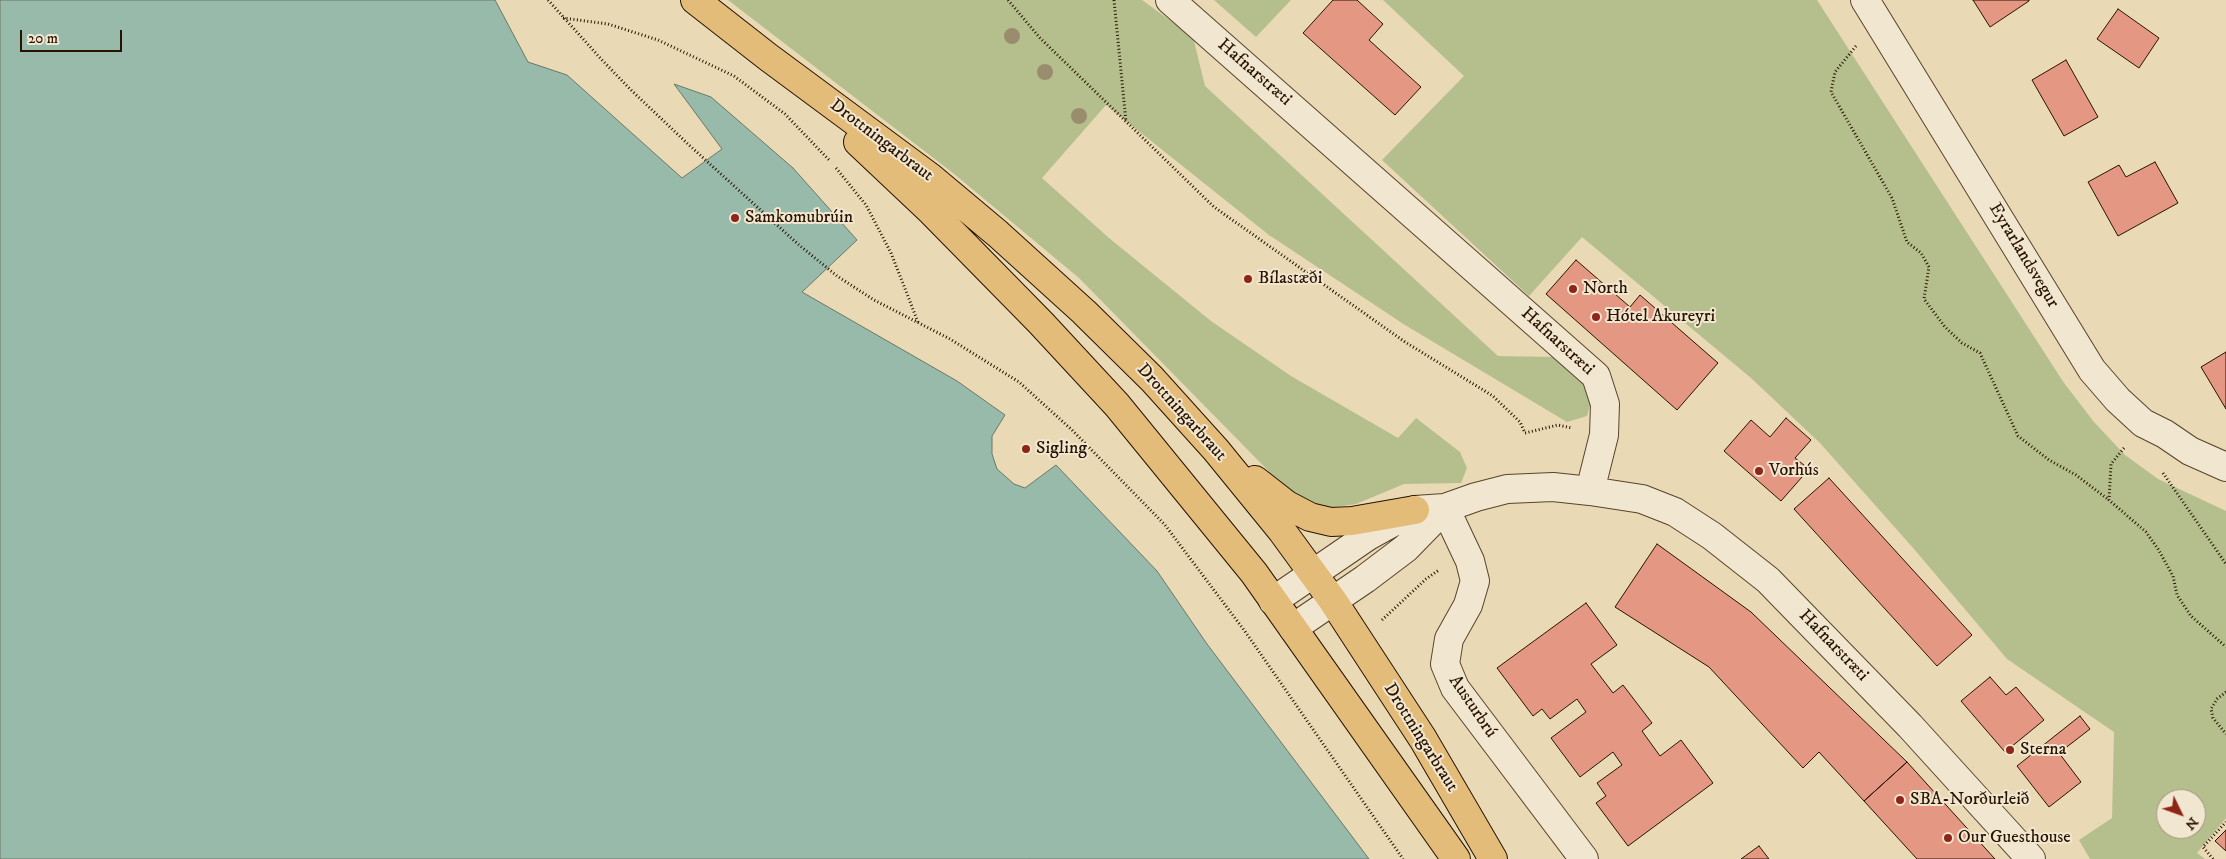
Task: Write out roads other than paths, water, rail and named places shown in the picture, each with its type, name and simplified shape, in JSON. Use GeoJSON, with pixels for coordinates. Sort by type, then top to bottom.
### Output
{"type":"FeatureCollection","features":[{"type":"Feature","properties":{"kind":"highway","name":"Drottningarbraut"},"geometry":{"type":"LineString","coordinates":[[695,0],[768,57],[930,177],[998,234],[1084,312],[1152,379],[1216,450],[1282,531],[1333,601],[1423,739],[1493,859]]}},
{"type":"Feature","properties":{"kind":"highway","name":"Drottningarbraut"},"geometry":{"type":"LineString","coordinates":[[768,57],[929,209],[1042,323],[1117,405],[1224,535],[1293,628],[1456,859]]}},
{"type":"Feature","properties":{"kind":"highway"},"geometry":{"type":"LineString","coordinates":[[1216,450],[1287,505],[1310,518],[1331,522],[1352,521],[1415,510]]}},
{"type":"Feature","properties":{"kind":"street","name":"Hafnarstræti"},"geometry":{"type":"LineString","coordinates":[[1170,0],[1596,376],[1606,404],[1604,436],[1590,491],[1642,499],[1675,512],[1712,536],[1768,580],[1923,740],[2031,859]]}},
{"type":"Feature","properties":{"kind":"street","name":"Eyrarlandsvegur"},"geometry":{"type":"LineString","coordinates":[[1865,0],[2092,370],[2118,400],[2154,429],[2190,451],[2226,466]]}},
{"type":"Feature","properties":{"kind":"street"},"geometry":{"type":"LineString","coordinates":[[1273,601],[1368,536],[1415,510],[1446,508],[1476,497],[1507,489],[1552,487],[1590,491]]}},
{"type":"Feature","properties":{"kind":"street"},"geometry":{"type":"LineString","coordinates":[[1293,628],[1406,548],[1446,508]]}},
{"type":"Feature","properties":{"kind":"street","name":"Austurbrú"},"geometry":{"type":"LineString","coordinates":[[1446,508],[1470,561],[1475,581],[1468,605],[1449,639],[1445,664],[1455,688],[1584,859]]}},
{"type":"Feature","properties":{"kind":"place","name":"Samkomubrúin"},"geometry":{"type":"Point","coordinates":[735,218]}},
{"type":"Feature","properties":{"kind":"place","name":"Bílastæði"},"geometry":{"type":"Point","coordinates":[1248,279]}},
{"type":"Feature","properties":{"kind":"place","name":"North"},"geometry":{"type":"Point","coordinates":[1573,289]}},
{"type":"Feature","properties":{"kind":"place","name":"Hótel Akureyri"},"geometry":{"type":"Point","coordinates":[1596,317]}},
{"type":"Feature","properties":{"kind":"place","name":"Sigling"},"geometry":{"type":"Point","coordinates":[1026,449]}},
{"type":"Feature","properties":{"kind":"place","name":"Vorhús"},"geometry":{"type":"Point","coordinates":[1759,471]}},
{"type":"Feature","properties":{"kind":"place","name":"Sterna"},"geometry":{"type":"Point","coordinates":[2010,750]}},
{"type":"Feature","properties":{"kind":"place","name":"SBA-Norðurleið"},"geometry":{"type":"Point","coordinates":[1900,800]}},
{"type":"Feature","properties":{"kind":"place","name":"Our Guesthouse"},"geometry":{"type":"Point","coordinates":[1948,838]}}]}
